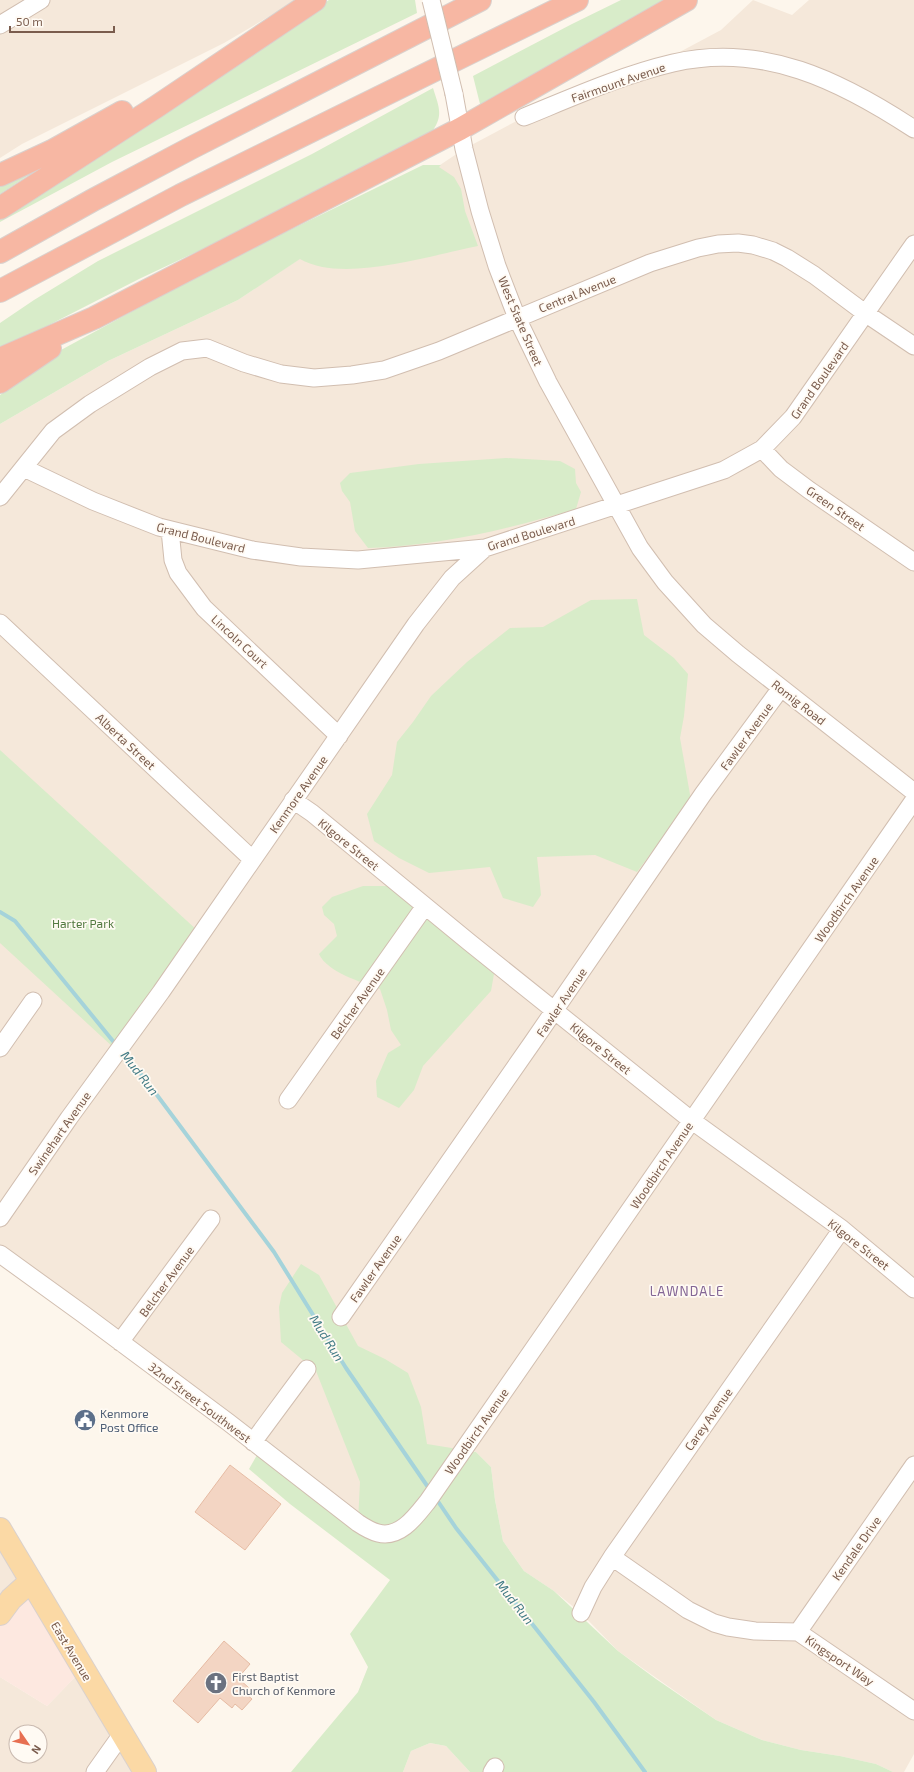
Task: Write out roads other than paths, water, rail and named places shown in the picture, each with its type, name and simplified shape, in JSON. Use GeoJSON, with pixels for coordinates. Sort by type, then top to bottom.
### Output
{"type":"FeatureCollection","features":[{"type":"Feature","properties":{"kind":"highway"},"geometry":{"type":"LineString","coordinates":[[0,208],[156,107],[315,0]]}},
{"type":"Feature","properties":{"kind":"highway"},"geometry":{"type":"LineString","coordinates":[[0,252],[92,200],[191,148],[480,0]]}},
{"type":"Feature","properties":{"kind":"highway"},"geometry":{"type":"LineString","coordinates":[[0,291],[181,195],[577,0]]}},
{"type":"Feature","properties":{"kind":"highway"},"geometry":{"type":"LineString","coordinates":[[0,359],[94,318],[460,128],[686,0]]}},
{"type":"Feature","properties":{"kind":"highway"},"geometry":{"type":"LineString","coordinates":[[0,175],[99,126],[282,22]]}},
{"type":"Feature","properties":{"kind":"highway"},"geometry":{"type":"LineString","coordinates":[[0,382],[94,318]]}},
{"type":"Feature","properties":{"kind":"main road","name":"East Avenue"},"geometry":{"type":"LineString","coordinates":[[0,1529],[145,1772]]}},
{"type":"Feature","properties":{"kind":"main road"},"geometry":{"type":"LineString","coordinates":[[0,1614],[11,1599],[31,1582]]}},
{"type":"Feature","properties":{"kind":"street"},"geometry":{"type":"LineString","coordinates":[[0,25],[41,0]]}},
{"type":"Feature","properties":{"kind":"street","name":"West State Street"},"geometry":{"type":"LineString","coordinates":[[431,0],[480,211],[497,266],[517,318],[548,382],[640,548],[665,582],[688,608]]}},
{"type":"Feature","properties":{"kind":"street","name":"Fairmount Avenue"},"geometry":{"type":"LineString","coordinates":[[524,117],[653,68],[706,58],[739,58],[772,62],[812,74],[841,86],[883,109],[914,130]]}},
{"type":"Feature","properties":{"kind":"street","name":"Central Avenue"},"geometry":{"type":"LineString","coordinates":[[0,497],[53,431],[90,404],[150,368],[182,351],[207,348],[244,363],[281,374],[314,378],[352,375],[384,370],[439,351],[650,263],[698,248],[718,244],[738,243],[764,248],[787,258],[814,275],[865,313],[914,346]]}},
{"type":"Feature","properties":{"kind":"street","name":"Grand Boulevard"},"geometry":{"type":"LineString","coordinates":[[24,468],[93,501],[170,530],[252,550],[335,560],[382,559],[486,548],[724,470],[762,450],[793,417],[914,244]]}},
{"type":"Feature","properties":{"kind":"street","name":"Green Street"},"geometry":{"type":"LineString","coordinates":[[762,450],[781,468],[809,490],[914,562]]}},
{"type":"Feature","properties":{"kind":"street","name":"Lincoln Court"},"geometry":{"type":"LineString","coordinates":[[170,530],[173,560],[178,573],[200,604],[339,736]]}},
{"type":"Feature","properties":{"kind":"street","name":"Kenmore Avenue"},"geometry":{"type":"LineString","coordinates":[[121,1048],[442,589],[486,548]]}},
{"type":"Feature","properties":{"kind":"street","name":"Romig Road"},"geometry":{"type":"LineString","coordinates":[[688,608],[704,625],[781,688],[914,792]]}},
{"type":"Feature","properties":{"kind":"street","name":"Alberta Street"},"geometry":{"type":"LineString","coordinates":[[0,623],[252,859]]}},
{"type":"Feature","properties":{"kind":"street","name":"Fawler Avenue"},"geometry":{"type":"LineString","coordinates":[[341,1317],[703,794],[781,688]]}},
{"type":"Feature","properties":{"kind":"street","name":"Kilgore Street"},"geometry":{"type":"LineString","coordinates":[[293,800],[312,813],[691,1120],[842,1229],[914,1289]]}},
{"type":"Feature","properties":{"kind":"street","name":"Woodbirch Avenue"},"geometry":{"type":"LineString","coordinates":[[404,1526],[414,1518],[428,1501],[914,800]]}},
{"type":"Feature","properties":{"kind":"street","name":"Belcher Avenue"},"geometry":{"type":"LineString","coordinates":[[288,1100],[425,906]]}},
{"type":"Feature","properties":{"kind":"street"},"geometry":{"type":"LineString","coordinates":[[0,1048],[33,1000]]}},
{"type":"Feature","properties":{"kind":"street","name":"Swinehart Avenue"},"geometry":{"type":"LineString","coordinates":[[0,1218],[69,1118],[121,1048]]}},
{"type":"Feature","properties":{"kind":"street","name":"Belcher Avenue"},"geometry":{"type":"LineString","coordinates":[[120,1342],[211,1219]]}},
{"type":"Feature","properties":{"kind":"street","name":"Carey Avenue"},"geometry":{"type":"LineString","coordinates":[[581,1613],[593,1587],[612,1557],[842,1229]]}},
{"type":"Feature","properties":{"kind":"street","name":"32nd Street Southwest"},"geometry":{"type":"LineString","coordinates":[[0,1254],[120,1342],[369,1530],[378,1534],[385,1534],[395,1532],[404,1526]]}},
{"type":"Feature","properties":{"kind":"street"},"geometry":{"type":"LineString","coordinates":[[253,1442],[306,1369]]}},
{"type":"Feature","properties":{"kind":"street","name":"Kendale Drive"},"geometry":{"type":"LineString","coordinates":[[798,1632],[914,1464]]}},
{"type":"Feature","properties":{"kind":"street","name":"Kingsport Way"},"geometry":{"type":"LineString","coordinates":[[612,1557],[688,1610],[714,1623],[728,1627],[755,1631],[798,1632],[914,1711]]}},
{"type":"Feature","properties":{"kind":"street"},"geometry":{"type":"LineString","coordinates":[[95,1772],[122,1734]]}},
{"type":"Feature","properties":{"kind":"waterway","name":"Mud Run"},"geometry":{"type":"LineString","coordinates":[[0,912],[15,921],[117,1046]]}},
{"type":"Feature","properties":{"kind":"waterway","name":"Mud Run"},"geometry":{"type":"LineString","coordinates":[[123,1053],[145,1079],[274,1252],[346,1368],[430,1490]]}},
{"type":"Feature","properties":{"kind":"waterway","name":"Mud Run"},"geometry":{"type":"LineString","coordinates":[[435,1497],[456,1528],[594,1702],[645,1772]]}},
{"type":"Feature","properties":{"kind":"place","name":"Kenmore Post Office"},"geometry":{"type":"Point","coordinates":[85,1420]}},
{"type":"Feature","properties":{"kind":"place","name":"First Baptist Church of Kenmore"},"geometry":{"type":"Point","coordinates":[216,1683]}},
{"type":"Feature","properties":{"kind":"district","name":"LAWNDALE"},"geometry":{"type":"Point","coordinates":[687,1291]}},
{"type":"Feature","properties":{"kind":"park label","name":"Harter Park"},"geometry":{"type":"Point","coordinates":[83,923]}}]}
